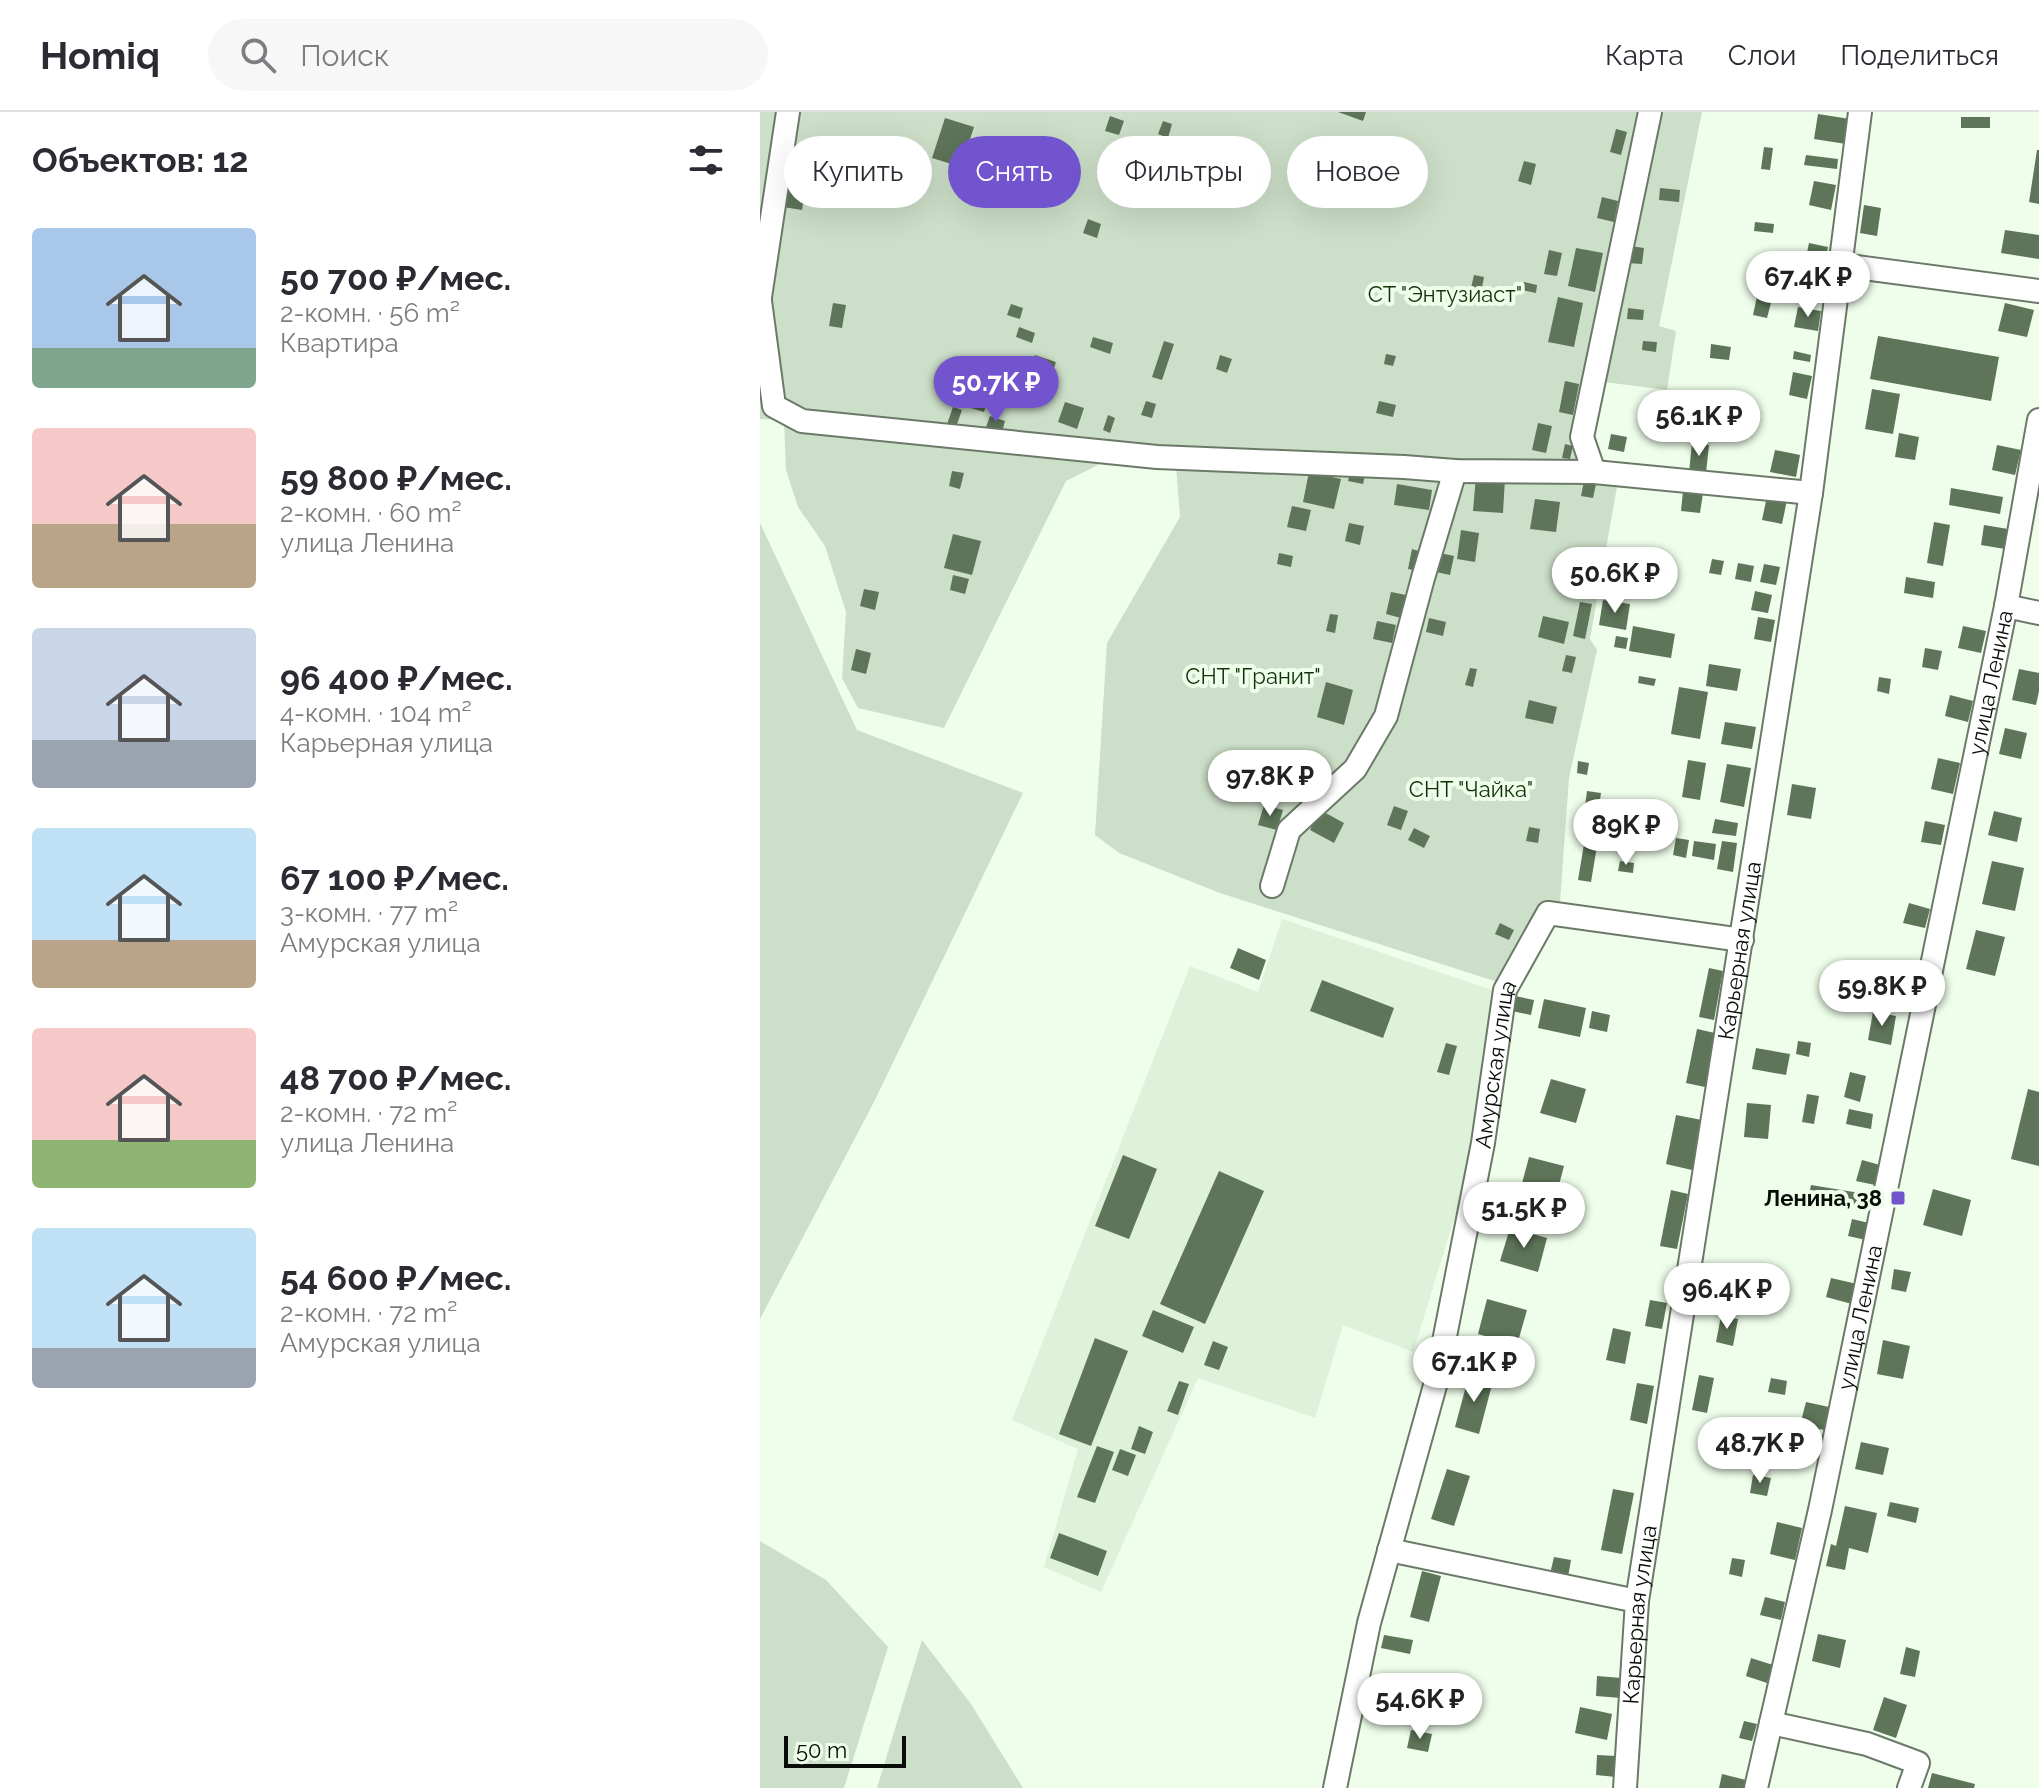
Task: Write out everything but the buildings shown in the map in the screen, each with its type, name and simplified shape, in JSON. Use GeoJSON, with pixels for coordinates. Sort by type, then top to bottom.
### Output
{"type":"FeatureCollection","features":[{"type":"Feature","properties":{"kind":"street"},"geometry":{"type":"LineString","coordinates":[[788,112],[760,299],[774,406],[802,421],[1157,457],[1455,471],[1594,472],[1811,493]]}},
{"type":"Feature","properties":{"kind":"street"},"geometry":{"type":"LineString","coordinates":[[1594,472],[1582,437],[1650,112]]}},
{"type":"Feature","properties":{"kind":"street","name":"Карьерная улица"},"geometry":{"type":"LineString","coordinates":[[1625,1788],[1637,1601],[1811,493],[1860,112]]}},
{"type":"Feature","properties":{"kind":"street"},"geometry":{"type":"LineString","coordinates":[[1841,265],[2039,291]]}},
{"type":"Feature","properties":{"kind":"street","name":"улица Ленина"},"geometry":{"type":"LineString","coordinates":[[1756,1788],[1820,1510],[2006,606],[2039,420]]}},
{"type":"Feature","properties":{"kind":"street"},"geometry":{"type":"LineString","coordinates":[[1272,886],[1289,830],[1355,769],[1386,716],[1455,471]]}},
{"type":"Feature","properties":{"kind":"street"},"geometry":{"type":"LineString","coordinates":[[2006,606],[2039,613]]}},
{"type":"Feature","properties":{"kind":"street","name":"Амурская улица"},"geometry":{"type":"LineString","coordinates":[[1335,1788],[1369,1623],[1436,1382],[1483,1143],[1505,990],[1548,913],[1742,940]]}},
{"type":"Feature","properties":{"kind":"street"},"geometry":{"type":"LineString","coordinates":[[1389,1550],[1637,1601]]}},
{"type":"Feature","properties":{"kind":"street"},"geometry":{"type":"LineString","coordinates":[[1771,1723],[1867,1744],[1918,1763],[1909,1788]]}},
{"type":"Feature","properties":{"kind":"shaded area"},"geometry":{"type":"Polygon","coordinates":[[[1282,919],[1498,992],[1474,1155],[1413,1352],[1343,1325],[1315,1418],[1198,1378],[1101,1592],[1044,1567],[1078,1449],[1012,1420],[1190,966],[1258,992],[1282,919]]]}},
{"type":"Feature","properties":{"kind":"green space"},"geometry":{"type":"Polygon","coordinates":[[[760,112],[1702,112],[1659,326],[1676,331],[1667,390],[1604,382],[1592,439],[1596,456],[1618,481],[1590,639],[1597,650],[1569,778],[1560,902],[1513,987],[1220,893],[1119,853],[1095,835],[1107,643],[1180,517],[1176,466],[1100,464],[1066,481],[944,728],[858,708],[842,678],[846,612],[825,546],[798,507],[786,470],[784,420],[760,419],[760,112]]]}},
{"type":"Feature","properties":{"kind":"green space"},"geometry":{"type":"Polygon","coordinates":[[[760,523],[857,730],[1023,793],[875,1100],[760,1319],[760,523]]]}},
{"type":"Feature","properties":{"kind":"green space"},"geometry":{"type":"Polygon","coordinates":[[[760,1541],[826,1580],[888,1647],[844,1788],[760,1788],[760,1541]]]}},
{"type":"Feature","properties":{"kind":"green space"},"geometry":{"type":"Polygon","coordinates":[[[922,1640],[971,1704],[1023,1788],[877,1788],[922,1640]]]}},
{"type":"Feature","properties":{"kind":"place","name":"Ленина, 38"},"geometry":{"type":"Point","coordinates":[1898,1198]}},
{"type":"Feature","properties":{"kind":"park label","name":"СТ \"Энтузиаст\""},"geometry":{"type":"Point","coordinates":[1445,294]}},
{"type":"Feature","properties":{"kind":"park label","name":"СНТ \"Гранит\""},"geometry":{"type":"Point","coordinates":[1253,676]}},
{"type":"Feature","properties":{"kind":"park label","name":"СНТ \"Чайка\""},"geometry":{"type":"Point","coordinates":[1471,789]}}]}
